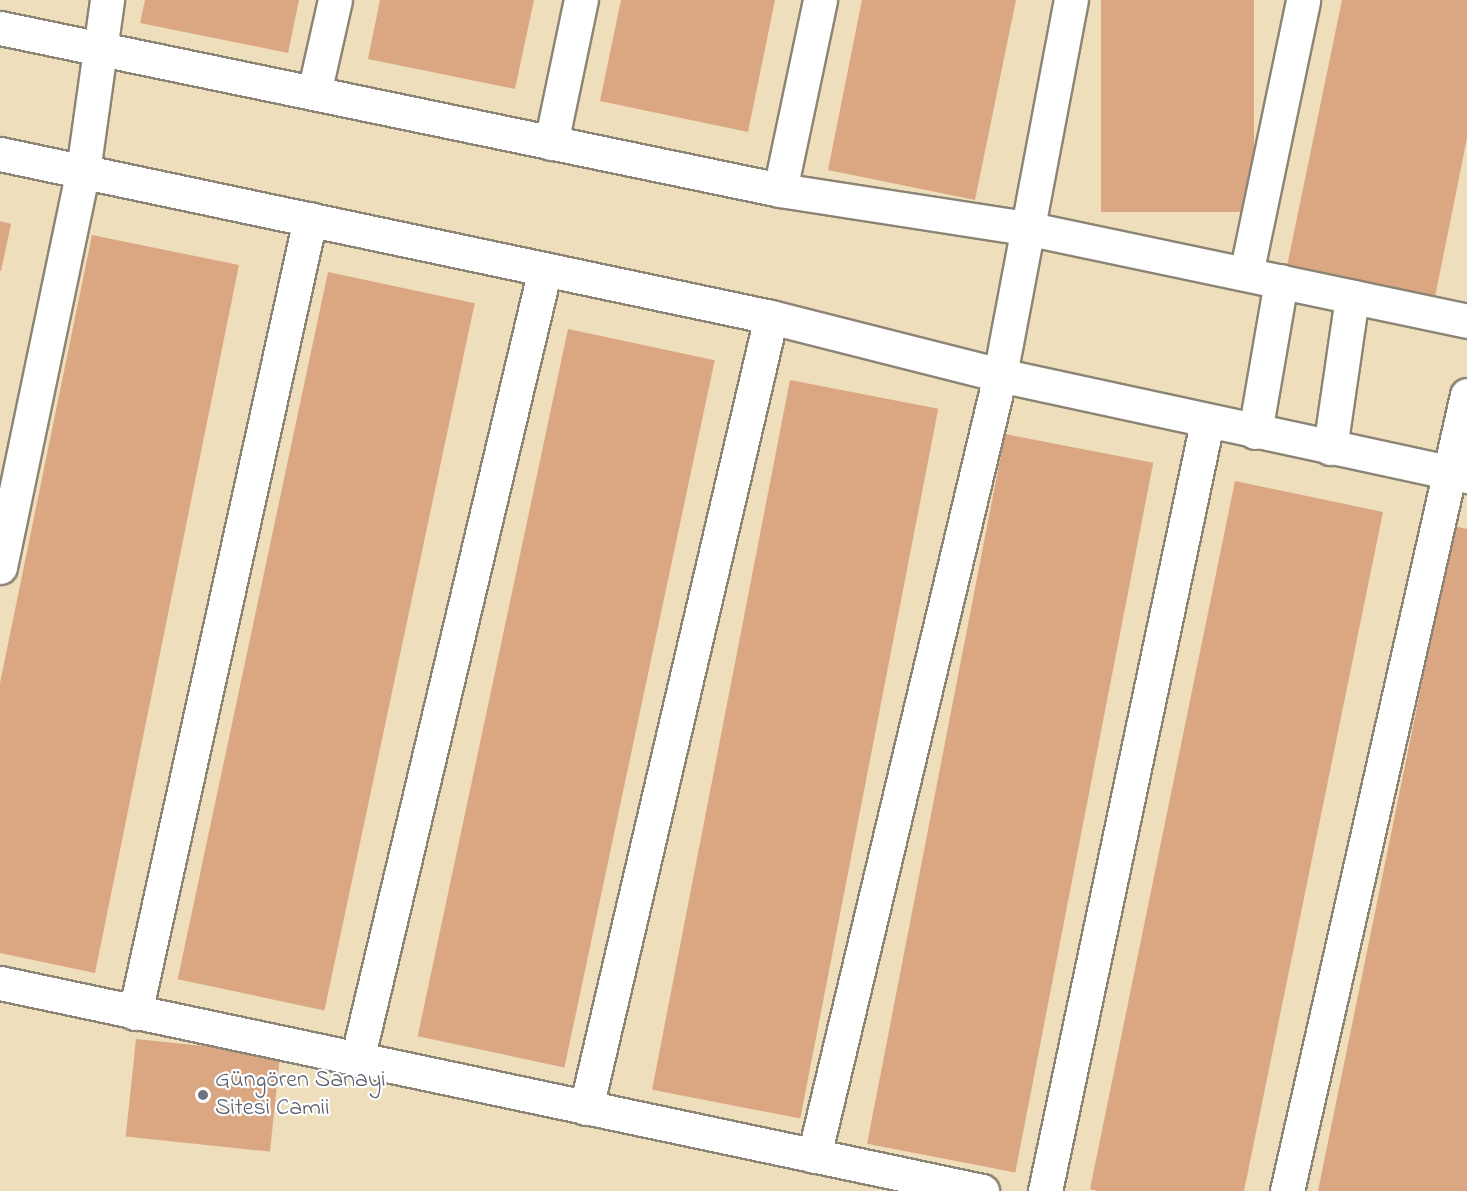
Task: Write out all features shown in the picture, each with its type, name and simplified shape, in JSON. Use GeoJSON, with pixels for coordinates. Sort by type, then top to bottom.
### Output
{"type":"FeatureCollection","features":[{"type":"Feature","properties":{"kind":"street"},"geometry":{"type":"LineString","coordinates":[[0,567],[83,171],[98,48],[107,0]]}},
{"type":"Feature","properties":{"kind":"street"},"geometry":{"type":"LineString","coordinates":[[314,93],[335,0]]}},
{"type":"Feature","properties":{"kind":"street"},"geometry":{"type":"LineString","coordinates":[[551,143],[581,0]]}},
{"type":"Feature","properties":{"kind":"street"},"geometry":{"type":"LineString","coordinates":[[780,190],[820,0]]}},
{"type":"Feature","properties":{"kind":"street"},"geometry":{"type":"LineString","coordinates":[[814,1156],[1000,375],[1026,228],[1071,0]]}},
{"type":"Feature","properties":{"kind":"street"},"geometry":{"type":"LineString","coordinates":[[1245,274],[1303,0]]}},
{"type":"Feature","properties":{"kind":"street"},"geometry":{"type":"LineString","coordinates":[[0,28],[780,190],[1026,228],[1467,321]]}},
{"type":"Feature","properties":{"kind":"street"},"geometry":{"type":"LineString","coordinates":[[0,154],[771,317],[1000,375],[1458,475]]}},
{"type":"Feature","properties":{"kind":"street"},"geometry":{"type":"LineString","coordinates":[[135,1013],[310,219]]}},
{"type":"Feature","properties":{"kind":"street"},"geometry":{"type":"LineString","coordinates":[[357,1060],[545,269]]}},
{"type":"Feature","properties":{"kind":"street"},"geometry":{"type":"LineString","coordinates":[[1255,432],[1281,281]]}},
{"type":"Feature","properties":{"kind":"street"},"geometry":{"type":"LineString","coordinates":[[1330,448],[1352,297]]}},
{"type":"Feature","properties":{"kind":"street"},"geometry":{"type":"LineString","coordinates":[[586,1108],[771,317]]}},
{"type":"Feature","properties":{"kind":"street"},"geometry":{"type":"LineString","coordinates":[[1287,1191],[1458,475],[1467,395]]}},
{"type":"Feature","properties":{"kind":"street"},"geometry":{"type":"LineString","coordinates":[[1045,1191],[1207,422]]}},
{"type":"Feature","properties":{"kind":"street"},"geometry":{"type":"LineString","coordinates":[[0,983],[982,1191]]}},
{"type":"Feature","properties":{"kind":"building"},"geometry":{"type":"Polygon","coordinates":[[[145,0],[299,0],[288,53],[140,23],[145,0]]]}},
{"type":"Feature","properties":{"kind":"building"},"geometry":{"type":"Polygon","coordinates":[[[380,0],[534,0],[515,89],[368,59],[380,0]]]}},
{"type":"Feature","properties":{"kind":"building"},"geometry":{"type":"Polygon","coordinates":[[[621,0],[775,0],[748,132],[600,101],[621,0]]]}},
{"type":"Feature","properties":{"kind":"building"},"geometry":{"type":"Polygon","coordinates":[[[862,0],[1016,0],[975,200],[828,170],[862,0]]]}},
{"type":"Feature","properties":{"kind":"building"},"geometry":{"type":"Polygon","coordinates":[[[1101,0],[1254,0],[1254,212],[1101,212],[1101,0]]]}},
{"type":"Feature","properties":{"kind":"building"},"geometry":{"type":"Polygon","coordinates":[[[1342,0],[1467,0],[1467,138],[1434,302],[1286,271],[1342,0]]]}},
{"type":"Feature","properties":{"kind":"building"},"geometry":{"type":"Polygon","coordinates":[[[0,221],[11,224],[1,271],[0,271],[0,221]]]}},
{"type":"Feature","properties":{"kind":"building"},"geometry":{"type":"Polygon","coordinates":[[[92,235],[239,265],[95,973],[0,953],[0,683],[92,235]]]}},
{"type":"Feature","properties":{"kind":"building"},"geometry":{"type":"Polygon","coordinates":[[[328,272],[475,303],[324,1010],[178,979],[328,272]]]}},
{"type":"Feature","properties":{"kind":"building"},"geometry":{"type":"Polygon","coordinates":[[[568,329],[715,360],[564,1067],[418,1036],[568,329]]]}},
{"type":"Feature","properties":{"kind":"building"},"geometry":{"type":"Polygon","coordinates":[[[790,380],[938,409],[800,1119],[652,1090],[790,380]]]}},
{"type":"Feature","properties":{"kind":"building"},"geometry":{"type":"Polygon","coordinates":[[[1005,434],[1153,463],[1015,1173],[867,1144],[1005,434]]]}},
{"type":"Feature","properties":{"kind":"building"},"geometry":{"type":"Polygon","coordinates":[[[1235,481],[1383,512],[1244,1191],[1098,1191],[1090,1189],[1235,481]]]}},
{"type":"Feature","properties":{"kind":"building"},"geometry":{"type":"Polygon","coordinates":[[[1454,526],[1467,529],[1467,1191],[1318,1191],[1454,526]]]}},
{"type":"Feature","properties":{"kind":"building","name":"Güngören Sanayi Sitesi Camii"},"geometry":{"type":"Polygon","coordinates":[[[136,1039],[280,1054],[270,1152],[126,1136],[136,1039]]]}},
{"type":"Feature","properties":{"kind":"place","name":"Güngören Sanayi Sitesi Camii"},"geometry":{"type":"Point","coordinates":[203,1095]}}]}
